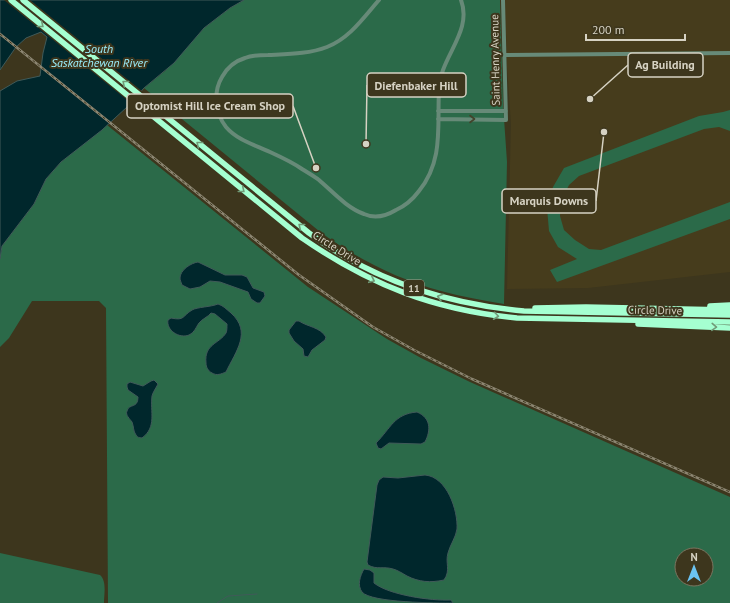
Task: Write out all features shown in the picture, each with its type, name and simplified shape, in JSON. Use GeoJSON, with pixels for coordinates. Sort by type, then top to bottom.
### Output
{"type":"FeatureCollection","features":[{"type":"Feature","properties":{"kind":"highway","name":"Circle Drive"},"geometry":{"type":"LineString","coordinates":[[10,0],[302,238],[338,262],[391,289],[425,301],[479,313],[517,318],[730,322]]}},
{"type":"Feature","properties":{"kind":"highway","name":"Circle Drive"},"geometry":{"type":"LineString","coordinates":[[23,0],[309,233],[347,259],[370,270],[421,291],[465,303],[493,308],[524,311],[730,315]]}},
{"type":"Feature","properties":{"kind":"highway"},"geometry":{"type":"LineString","coordinates":[[465,303],[472,302],[521,307],[730,310]]}},
{"type":"Feature","properties":{"kind":"highway"},"geometry":{"type":"LineString","coordinates":[[645,308],[730,305]]}},
{"type":"Feature","properties":{"kind":"highway"},"geometry":{"type":"LineString","coordinates":[[578,319],[584,321],[730,328]]}},
{"type":"Feature","properties":{"kind":"street"},"geometry":{"type":"LineString","coordinates":[[379,0],[350,32],[339,41],[329,46],[300,53],[250,56],[235,63],[225,72],[219,83],[216,104],[219,115],[226,126],[240,138],[295,164],[317,179],[357,211],[366,216],[384,216],[401,208],[409,202],[423,186],[435,161],[438,138],[439,87],[441,75],[463,23],[464,14],[462,0]]}},
{"type":"Feature","properties":{"kind":"street","name":"Saint Henry Avenue"},"geometry":{"type":"LineString","coordinates":[[438,119],[506,120],[503,0]]}},
{"type":"Feature","properties":{"kind":"street"},"geometry":{"type":"LineString","coordinates":[[504,56],[730,53]]}},
{"type":"Feature","properties":{"kind":"street"},"geometry":{"type":"LineString","coordinates":[[438,111],[506,111]]}},
{"type":"Feature","properties":{"kind":"shaded area"},"geometry":{"type":"Polygon","coordinates":[[[505,0],[730,0],[730,272],[588,288],[507,289],[511,124],[507,67],[505,0]]]}},
{"type":"Feature","properties":{"kind":"green space"},"geometry":{"type":"Polygon","coordinates":[[[244,0],[500,0],[503,104],[507,162],[504,304],[457,295],[425,286],[377,267],[347,250],[319,231],[144,88],[165,71],[204,28],[230,8],[244,0]]]}},
{"type":"Feature","properties":{"kind":"green space"},"geometry":{"type":"Polygon","coordinates":[[[730,110],[730,131],[719,127],[704,129],[579,176],[569,185],[561,201],[560,216],[564,230],[575,240],[589,249],[601,250],[730,202],[730,219],[557,282],[550,270],[577,259],[558,247],[549,231],[547,208],[553,187],[564,168],[699,116],[730,110]]]}},
{"type":"Feature","properties":{"kind":"green space"},"geometry":{"type":"Polygon","coordinates":[[[107,125],[308,287],[387,339],[421,358],[470,382],[730,497],[730,603],[108,603],[106,308],[99,301],[32,301],[9,338],[0,347],[0,259],[2,246],[34,204],[46,179],[61,162],[107,125]]]}},
{"type":"Feature","properties":{"kind":"green space"},"geometry":{"type":"Polygon","coordinates":[[[0,553],[100,575],[104,581],[104,603],[0,603],[0,553]]]}},
{"type":"Feature","properties":{"kind":"water","name":"South Saskatchewan River"},"geometry":{"type":"Polygon","coordinates":[[[0,0],[244,0],[230,8],[204,28],[174,63],[144,88],[127,107],[102,130],[61,162],[46,179],[34,204],[2,246],[0,259],[0,91],[17,81],[40,76],[47,37],[41,32],[26,38],[16,47],[0,70],[0,0]]]}},
{"type":"Feature","properties":{"kind":"water"},"geometry":{"type":"Polygon","coordinates":[[[198,262],[225,275],[242,275],[247,277],[253,288],[264,292],[265,296],[260,303],[257,303],[251,299],[248,292],[220,282],[210,281],[200,287],[190,289],[182,285],[180,275],[182,272],[189,265],[198,262]]]}},
{"type":"Feature","properties":{"kind":"water"},"geometry":{"type":"Polygon","coordinates":[[[218,304],[231,313],[237,320],[241,334],[238,349],[226,372],[217,375],[209,371],[206,364],[206,357],[210,348],[226,333],[227,324],[215,314],[211,313],[200,322],[193,332],[189,335],[181,336],[177,335],[171,330],[168,320],[171,318],[179,319],[194,309],[218,304]]]}},
{"type":"Feature","properties":{"kind":"water"},"geometry":{"type":"Polygon","coordinates":[[[296,321],[321,331],[326,337],[325,340],[312,350],[308,357],[304,356],[303,349],[294,341],[289,333],[289,330],[296,321]]]}},
{"type":"Feature","properties":{"kind":"water"},"geometry":{"type":"Polygon","coordinates":[[[154,380],[158,384],[152,396],[152,419],[150,429],[142,438],[138,437],[135,433],[132,422],[127,415],[128,409],[137,403],[138,397],[128,390],[127,384],[130,382],[143,386],[154,380]]]}},
{"type":"Feature","properties":{"kind":"water"},"geometry":{"type":"Polygon","coordinates":[[[417,412],[427,421],[429,429],[425,442],[421,444],[389,443],[381,449],[378,448],[376,443],[398,419],[409,413],[417,412]]]}},
{"type":"Feature","properties":{"kind":"water"},"geometry":{"type":"Polygon","coordinates":[[[425,475],[433,477],[445,488],[450,496],[456,513],[457,529],[447,557],[448,570],[444,580],[416,580],[393,569],[377,568],[368,565],[367,562],[377,485],[379,480],[383,477],[398,478],[425,475]]]}},
{"type":"Feature","properties":{"kind":"water"},"geometry":{"type":"Polygon","coordinates":[[[364,569],[370,570],[374,573],[374,583],[390,591],[422,598],[451,600],[453,603],[405,602],[368,596],[362,592],[359,583],[364,569]]]}},
{"type":"Feature","properties":{"kind":"pier"},"geometry":{"type":"Polygon","coordinates":[[[4,0],[30,0],[143,92],[132,104],[4,0]]]}},
{"type":"Feature","properties":{"kind":"waterway"},"geometry":{"type":"LineString","coordinates":[[217,603],[228,596],[257,594]]}},
{"type":"Feature","properties":{"kind":"railway"},"geometry":{"type":"LineString","coordinates":[[0,34],[299,275],[373,327],[414,350],[472,379],[730,492]]}},
{"type":"Feature","properties":{"kind":"place","name":"Ag Building"},"geometry":{"type":"Point","coordinates":[590,99]}},
{"type":"Feature","properties":{"kind":"place","name":"Marquis Downs"},"geometry":{"type":"Point","coordinates":[604,132]}},
{"type":"Feature","properties":{"kind":"place","name":"Diefenbaker Hill"},"geometry":{"type":"Point","coordinates":[366,144]}},
{"type":"Feature","properties":{"kind":"place","name":"Optomist Hill Ice Cream Shop"},"geometry":{"type":"Point","coordinates":[316,168]}}]}
